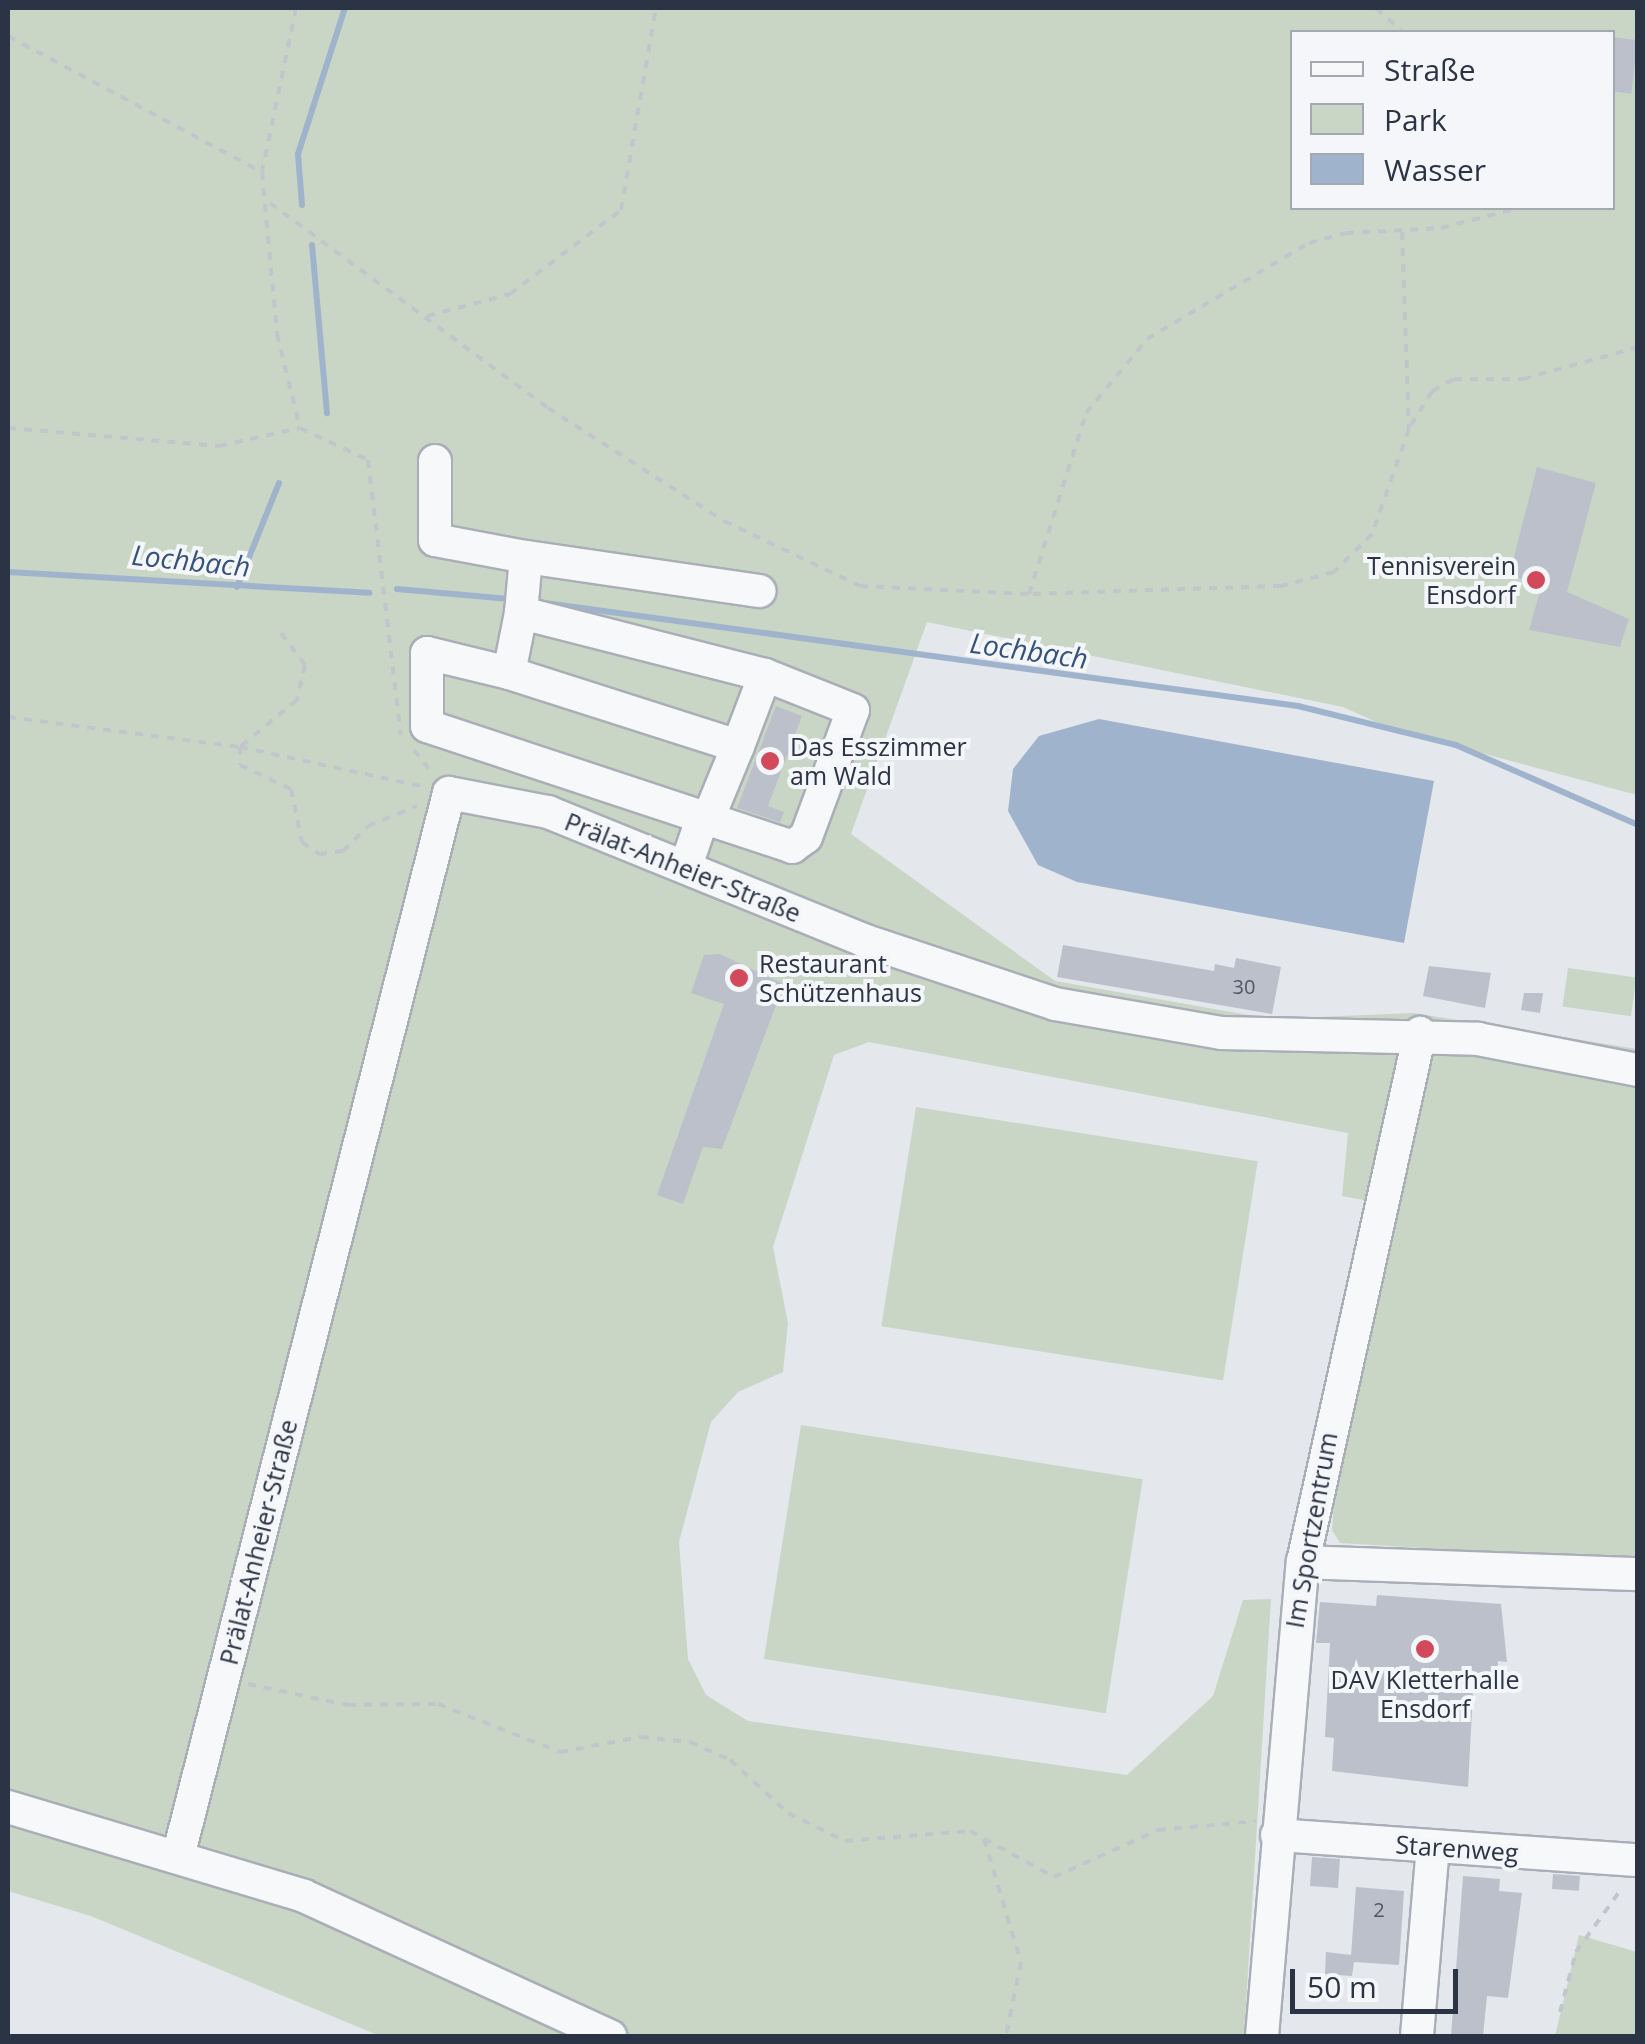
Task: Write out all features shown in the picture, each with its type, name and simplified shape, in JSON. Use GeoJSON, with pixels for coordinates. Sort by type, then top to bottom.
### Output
{"type":"FeatureCollection","features":[{"type":"Feature","properties":{"kind":"street"},"geometry":{"type":"LineString","coordinates":[[435,462],[435,540],[760,591]]}},
{"type":"Feature","properties":{"kind":"street"},"geometry":{"type":"LineString","coordinates":[[509,672],[526,557]]}},
{"type":"Feature","properties":{"kind":"street"},"geometry":{"type":"LineString","coordinates":[[522,604],[765,675],[853,710],[806,837],[785,846],[710,814],[427,726],[427,653],[509,672],[738,746]]}},
{"type":"Feature","properties":{"kind":"street"},"geometry":{"type":"LineString","coordinates":[[687,863],[765,675]]}},
{"type":"Feature","properties":{"kind":"street","name":"Prälat-Anheier-Straße"},"geometry":{"type":"LineString","coordinates":[[178,1858],[449,793],[548,812],[687,863],[805,917],[1055,1004],[1221,1034],[1420,1033],[1638,1070]]}},
{"type":"Feature","properties":{"kind":"street","name":"Im Sportzentrum"},"geometry":{"type":"LineString","coordinates":[[1262,2036],[1303,1562],[1420,1033]]}},
{"type":"Feature","properties":{"kind":"street"},"geometry":{"type":"LineString","coordinates":[[1303,1562],[1638,1574]]}},
{"type":"Feature","properties":{"kind":"street"},"geometry":{"type":"LineString","coordinates":[[8,1807],[178,1858],[400,1933],[610,2036]]}},
{"type":"Feature","properties":{"kind":"street","name":"Starenweg"},"geometry":{"type":"LineString","coordinates":[[1277,1828],[1634,1870]]}},
{"type":"Feature","properties":{"kind":"street"},"geometry":{"type":"LineString","coordinates":[[1417,2036],[1434,1847]]}},
{"type":"Feature","properties":{"kind":"path"},"geometry":{"type":"LineString","coordinates":[[296,8],[262,172],[270,203],[277,334],[300,428]]}},
{"type":"Feature","properties":{"kind":"path"},"geometry":{"type":"LineString","coordinates":[[424,317],[510,294],[621,210],[656,8]]}},
{"type":"Feature","properties":{"kind":"path"},"geometry":{"type":"LineString","coordinates":[[1376,8],[1400,30]]}},
{"type":"Feature","properties":{"kind":"path"},"geometry":{"type":"LineString","coordinates":[[8,36],[262,172]]}},
{"type":"Feature","properties":{"kind":"path"},"geometry":{"type":"LineString","coordinates":[[270,203],[424,317],[707,511],[860,586],[1029,594],[1281,586],[1334,572],[1372,534],[1409,429],[1432,392],[1454,379],[1523,379],[1638,347]]}},
{"type":"Feature","properties":{"kind":"path"},"geometry":{"type":"LineString","coordinates":[[1029,594],[1086,413],[1146,339],[1309,243],[1402,232],[1509,210]]}},
{"type":"Feature","properties":{"kind":"path"},"geometry":{"type":"LineString","coordinates":[[1402,232],[1409,429]]}},
{"type":"Feature","properties":{"kind":"path"},"geometry":{"type":"LineString","coordinates":[[8,428],[219,446],[300,428],[368,460],[396,729],[449,793]]}},
{"type":"Feature","properties":{"kind":"path"},"geometry":{"type":"LineString","coordinates":[[240,747],[297,700],[305,665],[281,633]]}},
{"type":"Feature","properties":{"kind":"path"},"geometry":{"type":"LineString","coordinates":[[8,717],[240,747],[449,793]]}},
{"type":"Feature","properties":{"kind":"path"},"geometry":{"type":"LineString","coordinates":[[240,747],[240,765],[291,789],[302,842],[319,854],[344,851],[368,826],[449,793]]}},
{"type":"Feature","properties":{"kind":"path"},"geometry":{"type":"LineString","coordinates":[[224,1676],[348,1705],[438,1704],[560,1752],[642,1737],[690,1742],[741,1768],[788,1814],[846,1841],[970,1831],[1054,1877],[1158,1830],[1277,1828]]}},
{"type":"Feature","properties":{"kind":"path"},"geometry":{"type":"LineString","coordinates":[[984,1839],[1021,1962],[1006,2036]]}},
{"type":"Feature","properties":{"kind":"path"},"geometry":{"type":"LineString","coordinates":[[1560,2012],[1576,1952],[1634,1870]]}},
{"type":"Feature","properties":{"kind":"green space"},"geometry":{"type":"Polygon","coordinates":[[[8,8],[1637,8],[1637,795],[1389,728],[1343,707],[927,622],[851,834],[1055,981],[1271,1019],[1414,1013],[1637,1049],[1637,1561],[1340,1543],[1332,1530],[1337,1465],[1395,1206],[1342,1196],[1348,1133],[869,1042],[834,1055],[773,1247],[788,1323],[783,1372],[738,1392],[711,1422],[679,1542],[688,1659],[706,1695],[748,1721],[1127,1775],[1213,1696],[1243,1600],[1271,1599],[1244,2036],[380,2036],[91,1916],[8,1891],[8,8]]]}},
{"type":"Feature","properties":{"kind":"green space"},"geometry":{"type":"Polygon","coordinates":[[[1568,968],[1636,978],[1631,1016],[1563,1007],[1568,968]]]}},
{"type":"Feature","properties":{"kind":"green space"},"geometry":{"type":"Polygon","coordinates":[[[916,1107],[1258,1161],[1223,1380],[881,1326],[916,1107]]]}},
{"type":"Feature","properties":{"kind":"green space"},"geometry":{"type":"Polygon","coordinates":[[[801,1425],[1143,1479],[1106,1713],[764,1659],[801,1425]]]}},
{"type":"Feature","properties":{"kind":"green space"},"geometry":{"type":"Polygon","coordinates":[[[1579,1935],[1637,1952],[1637,2036],[1555,2036],[1579,1935]]]}},
{"type":"Feature","properties":{"kind":"water"},"geometry":{"type":"Polygon","coordinates":[[[1099,719],[1434,781],[1404,943],[1077,882],[1038,865],[1008,811],[1013,769],[1039,736],[1099,719]]]}},
{"type":"Feature","properties":{"kind":"building"},"geometry":{"type":"Polygon","coordinates":[[[1615,37],[1638,40],[1631,94],[1615,92],[1615,37]]]}},
{"type":"Feature","properties":{"kind":"building"},"geometry":{"type":"Polygon","coordinates":[[[1537,467],[1596,483],[1567,592],[1629,619],[1620,647],[1529,630],[1542,584],[1509,576],[1537,467]]]}},
{"type":"Feature","properties":{"kind":"building","name":"Das Esszimmer am Wald"},"geometry":{"type":"Polygon","coordinates":[[[776,706],[802,716],[768,806],[784,812],[780,822],[737,808],[776,706]]]}},
{"type":"Feature","properties":{"kind":"building"},"geometry":{"type":"Polygon","coordinates":[[[1063,945],[1214,971],[1215,964],[1234,968],[1236,958],[1281,967],[1272,1014],[1057,977],[1063,945]]]}},
{"type":"Feature","properties":{"kind":"building"},"geometry":{"type":"Polygon","coordinates":[[[720,954],[784,984],[722,1149],[703,1147],[683,1204],[657,1195],[724,1004],[691,993],[704,955],[720,954]]]}},
{"type":"Feature","properties":{"kind":"building"},"geometry":{"type":"Polygon","coordinates":[[[1429,966],[1491,973],[1485,1008],[1423,996],[1429,966]]]}},
{"type":"Feature","properties":{"kind":"building"},"geometry":{"type":"Polygon","coordinates":[[[1524,993],[1543,993],[1540,1013],[1521,1010],[1524,993]]]}},
{"type":"Feature","properties":{"kind":"building","name":"DAV Kletterhalle Ensdorf"},"geometry":{"type":"Polygon","coordinates":[[[1377,1595],[1501,1604],[1507,1662],[1498,1661],[1496,1693],[1473,1692],[1468,1787],[1332,1771],[1334,1738],[1325,1737],[1330,1643],[1316,1643],[1320,1602],[1376,1606],[1377,1595]]]}},
{"type":"Feature","properties":{"kind":"building"},"geometry":{"type":"Polygon","coordinates":[[[1312,1857],[1340,1859],[1338,1888],[1310,1886],[1312,1857]]]}},
{"type":"Feature","properties":{"kind":"building"},"geometry":{"type":"Polygon","coordinates":[[[1553,1874],[1580,1876],[1579,1891],[1552,1889],[1553,1874]]]}},
{"type":"Feature","properties":{"kind":"building"},"geometry":{"type":"Polygon","coordinates":[[[1463,1876],[1500,1879],[1499,1891],[1522,1893],[1508,1998],[1487,1996],[1483,2036],[1451,2036],[1463,1876]]]}},
{"type":"Feature","properties":{"kind":"building"},"geometry":{"type":"Polygon","coordinates":[[[1356,1887],[1404,1891],[1399,1965],[1354,1962],[1352,1976],[1325,1974],[1326,1952],[1351,1955],[1356,1887]]]}},
{"type":"Feature","properties":{"kind":"waterway"},"geometry":{"type":"LineString","coordinates":[[302,205],[298,154],[345,8]]}},
{"type":"Feature","properties":{"kind":"waterway"},"geometry":{"type":"LineString","coordinates":[[312,245],[327,413]]}},
{"type":"Feature","properties":{"kind":"waterway"},"geometry":{"type":"LineString","coordinates":[[237,587],[279,483]]}},
{"type":"Feature","properties":{"kind":"waterway","name":"Lochbach"},"geometry":{"type":"LineString","coordinates":[[8,572],[369,593]]}},
{"type":"Feature","properties":{"kind":"waterway","name":"Lochbach"},"geometry":{"type":"LineString","coordinates":[[397,589],[510,599]]}},
{"type":"Feature","properties":{"kind":"waterway","name":"Lochbach"},"geometry":{"type":"LineString","coordinates":[[538,602],[1298,706],[1456,745],[1638,825]]}},
{"type":"Feature","properties":{"kind":"place","name":"Tennisverein Ensdorf"},"geometry":{"type":"Point","coordinates":[1536,580]}},
{"type":"Feature","properties":{"kind":"place","name":"Das Esszimmer am Wald"},"geometry":{"type":"Point","coordinates":[770,761]}},
{"type":"Feature","properties":{"kind":"place","name":"Restaurant Schützenhaus"},"geometry":{"type":"Point","coordinates":[739,978]}},
{"type":"Feature","properties":{"kind":"place","name":"DAV Kletterhalle Ensdorf"},"geometry":{"type":"Point","coordinates":[1425,1649]}}]}
